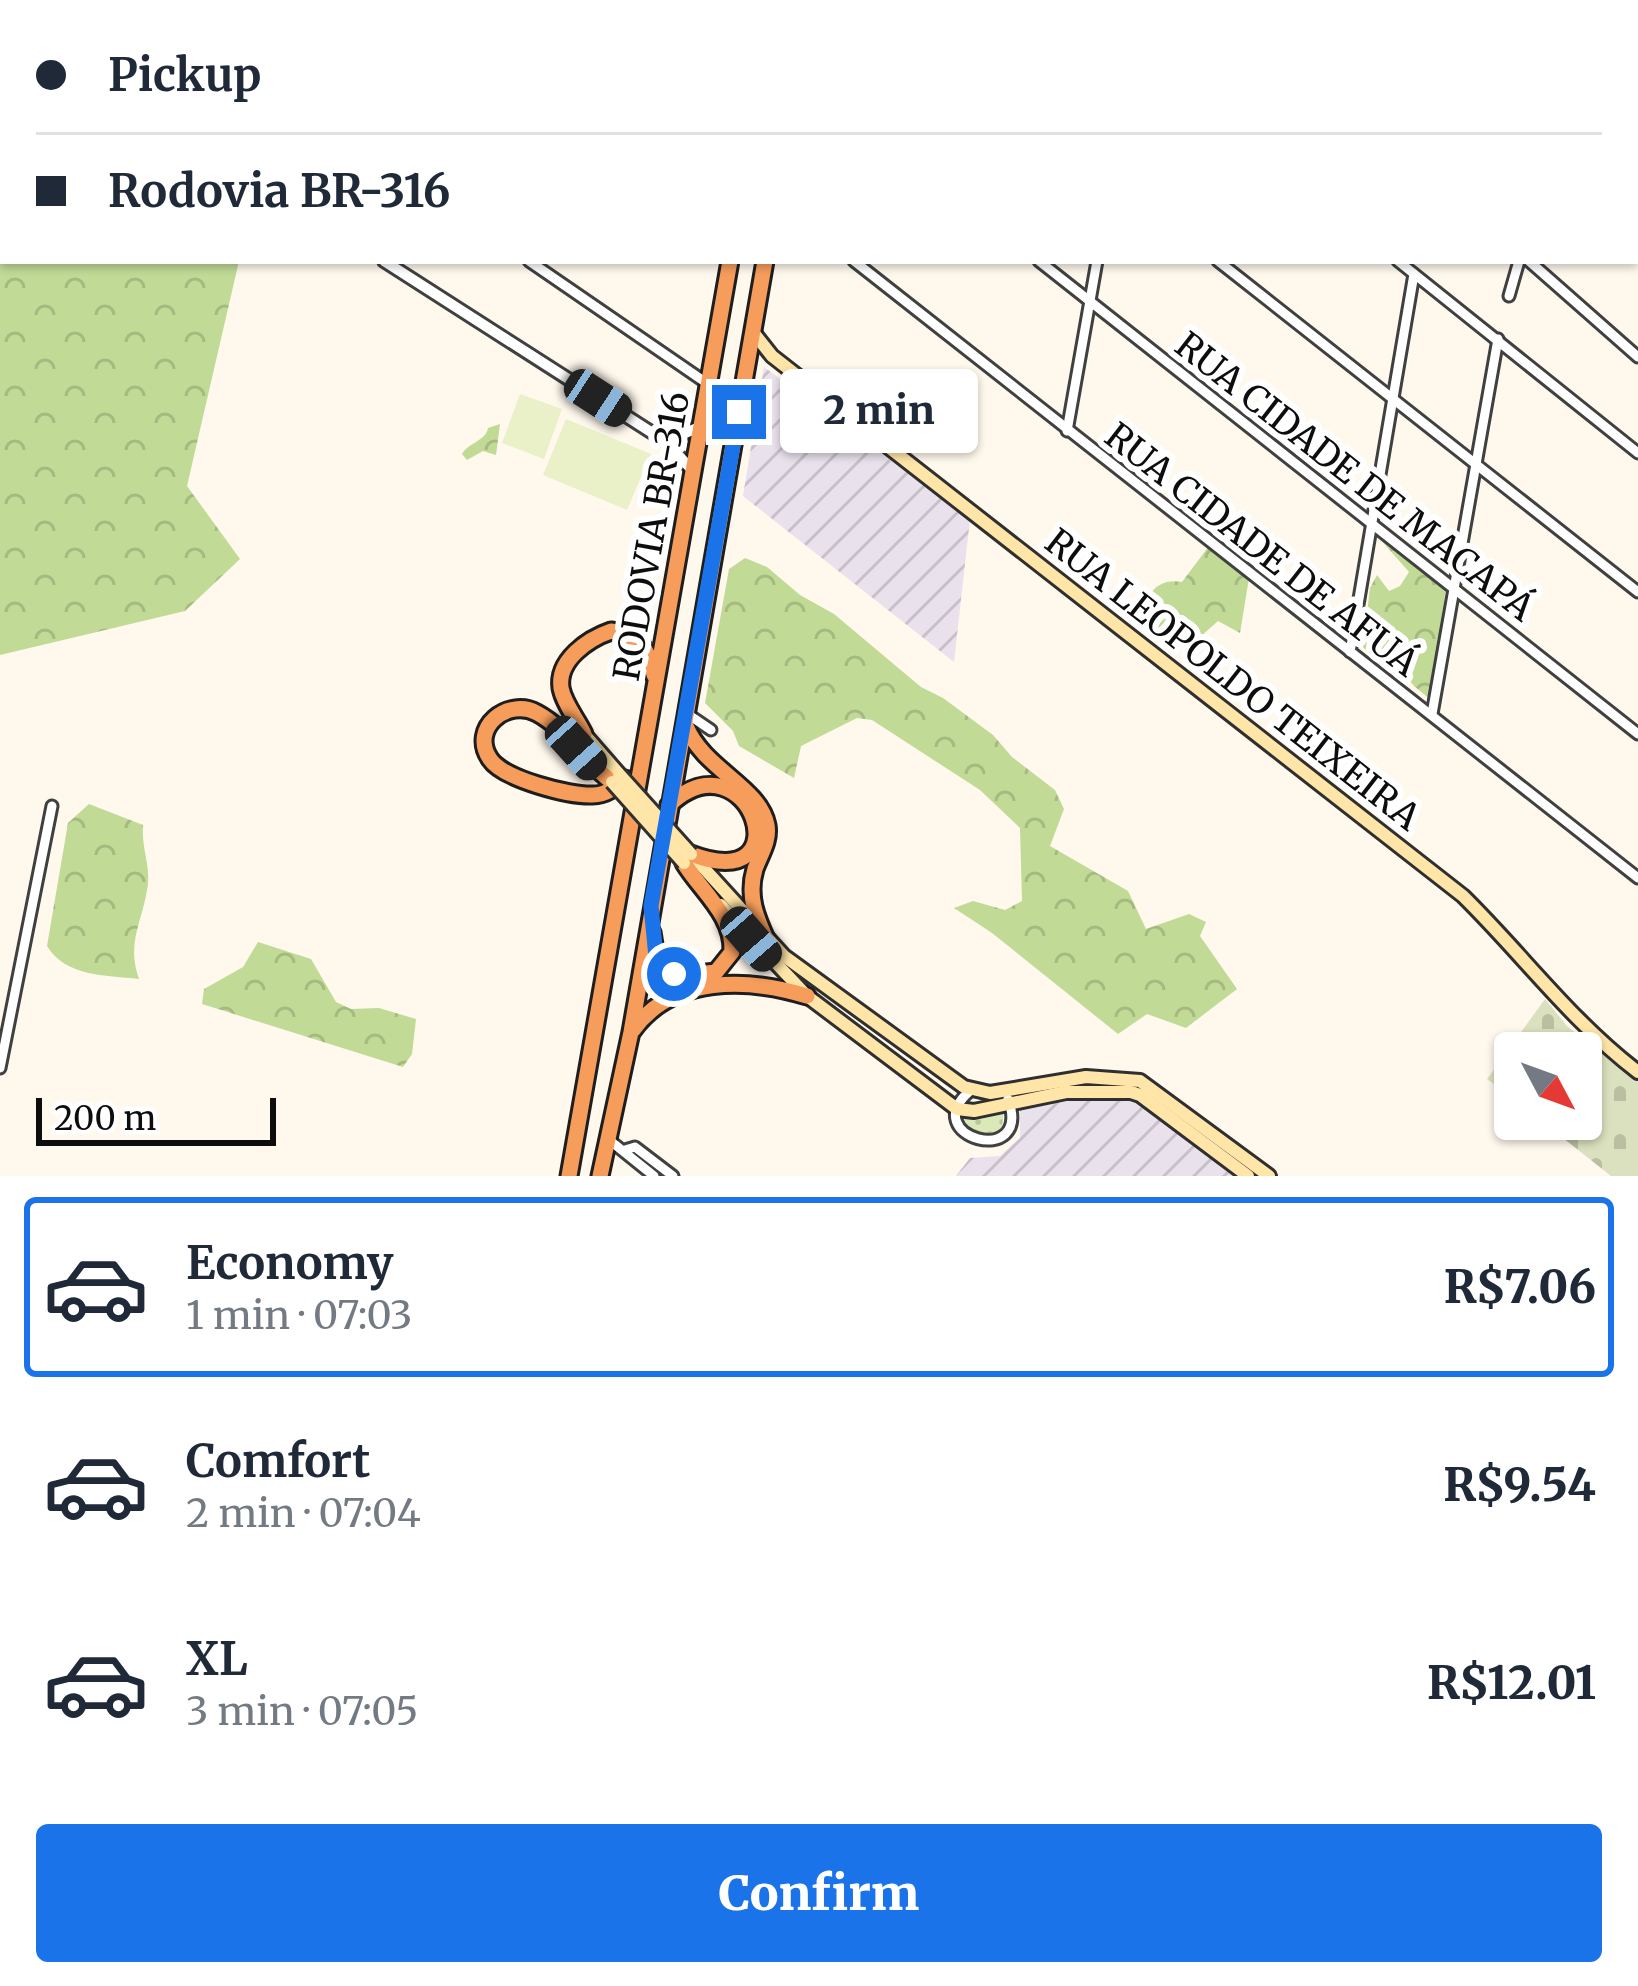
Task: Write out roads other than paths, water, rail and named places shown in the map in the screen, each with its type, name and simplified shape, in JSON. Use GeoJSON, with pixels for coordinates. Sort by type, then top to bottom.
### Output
{"type":"FeatureCollection","features":[{"type":"Feature","properties":{"kind":"highway","name":"RODOVIA BR-316"},"geometry":{"type":"LineString","coordinates":[[569,1176],[729,264]]}},
{"type":"Feature","properties":{"kind":"highway","name":"RODOVIA BR-316"},"geometry":{"type":"LineString","coordinates":[[599,1176],[631,1032],[764,264]]}},
{"type":"Feature","properties":{"kind":"highway"},"geometry":{"type":"LineString","coordinates":[[584,734],[560,684],[565,667],[586,643],[611,631],[636,638],[645,647],[655,680]]}},
{"type":"Feature","properties":{"kind":"highway"},"geometry":{"type":"LineString","coordinates":[[616,778],[596,770],[556,726],[534,711],[505,710],[487,728],[485,751],[498,769],[526,781],[591,796],[621,784],[641,758]]}},
{"type":"Feature","properties":{"kind":"highway"},"geometry":{"type":"LineString","coordinates":[[686,718],[697,749],[746,791],[767,825],[768,837],[753,878],[752,904],[767,940]]}},
{"type":"Feature","properties":{"kind":"highway"},"geometry":{"type":"LineString","coordinates":[[669,805],[695,786],[718,785],[741,800],[756,823],[756,840],[740,861],[725,865],[687,858]]}},
{"type":"Feature","properties":{"kind":"highway"},"geometry":{"type":"LineString","coordinates":[[651,906],[656,957],[674,974],[710,974],[728,961],[733,952],[732,934],[687,858]]}},
{"type":"Feature","properties":{"kind":"highway"},"geometry":{"type":"LineString","coordinates":[[631,1032],[661,1001],[690,988],[753,985],[807,996]]}},
{"type":"Feature","properties":{"kind":"main road","name":"RUA LEOPOLDO TEIXEIRA"},"geometry":{"type":"LineString","coordinates":[[752,331],[772,356],[1462,896],[1574,1018],[1638,1072]]}},
{"type":"Feature","properties":{"kind":"main road"},"geometry":{"type":"LineString","coordinates":[[748,360],[772,356]]}},
{"type":"Feature","properties":{"kind":"main road"},"geometry":{"type":"LineString","coordinates":[[584,734],[769,959],[807,996],[957,1109],[974,1112],[1086,1076],[1139,1081],[1269,1176]]}},
{"type":"Feature","properties":{"kind":"main road"},"geometry":{"type":"LineString","coordinates":[[687,858],[767,940],[971,1090],[1007,1098],[1093,1089],[1140,1095],[1248,1176]]}},
{"type":"Feature","properties":{"kind":"street"},"geometry":{"type":"LineString","coordinates":[[389,264],[665,441],[694,471]]}},
{"type":"Feature","properties":{"kind":"street"},"geometry":{"type":"LineString","coordinates":[[534,264],[709,385]]}},
{"type":"Feature","properties":{"kind":"street","name":"RUA CIDADE DE AFUÁ"},"geometry":{"type":"LineString","coordinates":[[858,264],[1638,878]]}},
{"type":"Feature","properties":{"kind":"street","name":"RUA CIDADE DE MACAPÁ"},"geometry":{"type":"LineString","coordinates":[[1044,264],[1638,734]]}},
{"type":"Feature","properties":{"kind":"street"},"geometry":{"type":"LineString","coordinates":[[1067,431],[1096,264]]}},
{"type":"Feature","properties":{"kind":"street"},"geometry":{"type":"LineString","coordinates":[[1221,264],[1638,592]]}},
{"type":"Feature","properties":{"kind":"street"},"geometry":{"type":"LineString","coordinates":[[1402,264],[1638,453]]}},
{"type":"Feature","properties":{"kind":"street"},"geometry":{"type":"LineString","coordinates":[[1509,296],[1519,264]]}},
{"type":"Feature","properties":{"kind":"street"},"geometry":{"type":"LineString","coordinates":[[1532,264],[1638,358]]}},
{"type":"Feature","properties":{"kind":"street"},"geometry":{"type":"LineString","coordinates":[[1350,652],[1414,274]]}},
{"type":"Feature","properties":{"kind":"street"},"geometry":{"type":"LineString","coordinates":[[1432,714],[1498,339]]}},
{"type":"Feature","properties":{"kind":"street"},"geometry":{"type":"LineString","coordinates":[[665,441],[701,426]]}},
{"type":"Feature","properties":{"kind":"street"},"geometry":{"type":"LineString","coordinates":[[686,718],[711,730]]}},
{"type":"Feature","properties":{"kind":"street"},"geometry":{"type":"LineString","coordinates":[[0,1067],[52,806]]}},
{"type":"Feature","properties":{"kind":"street"},"geometry":{"type":"LineString","coordinates":[[971,1090],[957,1109],[962,1132],[983,1142],[998,1138],[1007,1129],[1007,1098]]}},
{"type":"Feature","properties":{"kind":"street"},"geometry":{"type":"LineString","coordinates":[[607,1138],[653,1176]]}},
{"type":"Feature","properties":{"kind":"street"},"geometry":{"type":"LineString","coordinates":[[625,1150],[635,1147],[673,1176]]}},
{"type":"Feature","properties":{"kind":"street"},"geometry":{"type":"LineString","coordinates":[[641,1167],[648,1156]]}}]}
